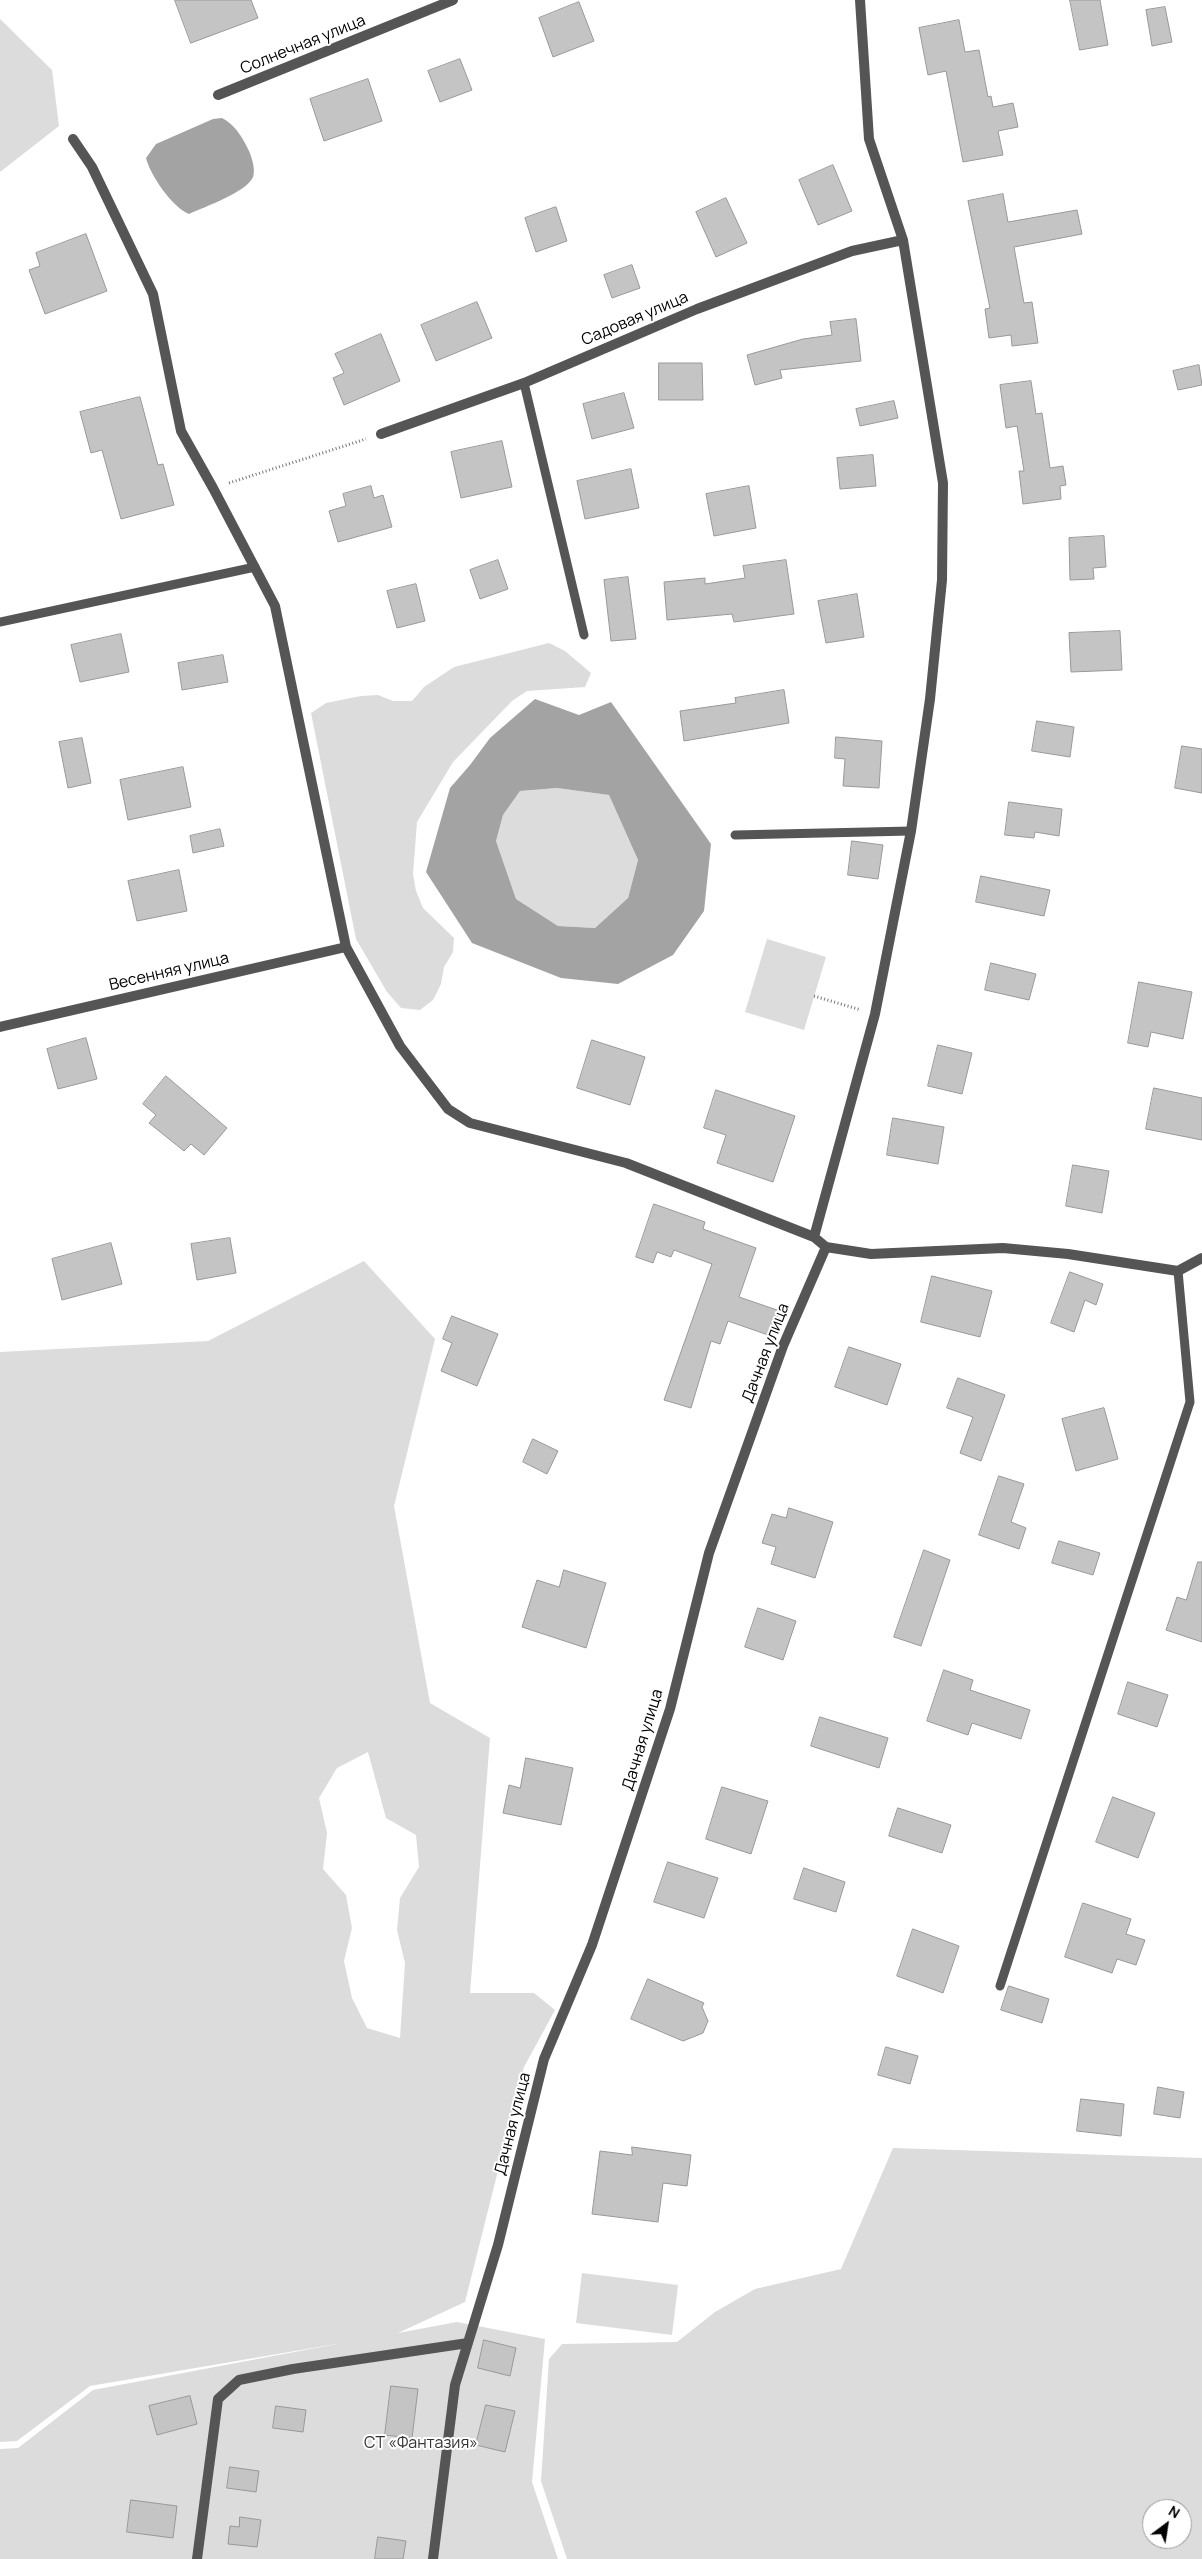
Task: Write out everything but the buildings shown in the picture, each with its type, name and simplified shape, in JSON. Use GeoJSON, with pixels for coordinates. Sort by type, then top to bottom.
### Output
{"type":"FeatureCollection","features":[{"type":"Feature","properties":{"kind":"street","name":"Солнечная улица"},"geometry":{"type":"LineString","coordinates":[[218,95],[453,0]]}},
{"type":"Feature","properties":{"kind":"street"},"geometry":{"type":"LineString","coordinates":[[814,1237],[876,1014],[911,831],[930,699],[942,580],[943,483],[903,240],[869,139],[860,0]]}},
{"type":"Feature","properties":{"kind":"street"},"geometry":{"type":"LineString","coordinates":[[73,139],[92,167],[153,294],[181,431],[214,488],[275,606],[346,947],[400,1046],[448,1109],[470,1122],[626,1163],[814,1237],[826,1247],[871,1254],[1003,1248],[1068,1254],[1178,1271],[1202,1258]]}},
{"type":"Feature","properties":{"kind":"street","name":"Садовая улица"},"geometry":{"type":"LineString","coordinates":[[381,434],[524,382],[697,309],[852,251],[903,240]]}},
{"type":"Feature","properties":{"kind":"street","name":"Весенняя улица"},"geometry":{"type":"LineString","coordinates":[[0,1027],[346,947]]}},
{"type":"Feature","properties":{"kind":"street","name":"Дачная улица"},"geometry":{"type":"LineString","coordinates":[[433,2559],[455,2385],[498,2245],[544,2059],[592,1945],[664,1728],[709,1553],[783,1346],[826,1247]]}},
{"type":"Feature","properties":{"kind":"street"},"geometry":{"type":"LineString","coordinates":[[197,2559],[218,2399],[239,2380],[293,2369],[468,2343]]}},
{"type":"Feature","properties":{"kind":"lane"},"geometry":{"type":"LineString","coordinates":[[524,382],[584,635]]}},
{"type":"Feature","properties":{"kind":"lane"},"geometry":{"type":"LineString","coordinates":[[0,622],[254,567]]}},
{"type":"Feature","properties":{"kind":"lane"},"geometry":{"type":"LineString","coordinates":[[735,834],[911,831]]}},
{"type":"Feature","properties":{"kind":"lane"},"geometry":{"type":"LineString","coordinates":[[1000,1986],[1190,1402],[1178,1271]]}},
{"type":"Feature","properties":{"kind":"path"},"geometry":{"type":"LineString","coordinates":[[214,488],[381,434]]}},
{"type":"Feature","properties":{"kind":"path"},"geometry":{"type":"LineString","coordinates":[[814,996],[876,1014]]}},
{"type":"Feature","properties":{"kind":"green space"},"geometry":{"type":"Polygon","coordinates":[[[0,19],[52,70],[59,126],[0,172],[0,19]]]}},
{"type":"Feature","properties":{"kind":"green space"},"geometry":{"type":"Polygon","coordinates":[[[549,643],[565,651],[591,673],[585,687],[527,691],[512,701],[453,762],[417,822],[413,874],[416,891],[423,908],[454,938],[453,952],[444,967],[441,984],[433,1000],[420,1010],[401,1008],[387,992],[356,939],[311,713],[326,703],[361,696],[378,695],[393,701],[412,701],[424,687],[454,667],[549,643]]]}},
{"type":"Feature","properties":{"kind":"green space"},"geometry":{"type":"Polygon","coordinates":[[[557,788],[609,795],[638,860],[628,898],[595,928],[558,926],[516,899],[496,841],[503,815],[520,791],[557,788]]]}},
{"type":"Feature","properties":{"kind":"green space"},"geometry":{"type":"Polygon","coordinates":[[[767,939],[826,957],[804,1030],[745,1012],[767,939]]]}},
{"type":"Feature","properties":{"kind":"green space","name":"СТ «Фантазия»"},"geometry":{"type":"Polygon","coordinates":[[[364,1261],[435,1339],[394,1506],[430,1703],[490,1738],[470,1993],[534,1993],[555,2010],[524,2067],[465,2302],[398,2333],[457,2322],[545,2339],[532,2482],[558,2559],[0,2559],[0,2449],[18,2448],[93,2390],[342,2343],[90,2386],[17,2441],[0,2442],[0,1352],[208,1341],[364,1261]],[[368,1752],[337,1768],[319,1798],[327,1833],[323,1869],[346,1895],[352,1928],[344,1961],[352,1998],[367,2028],[400,2038],[405,1963],[397,1930],[400,1898],[419,1867],[416,1835],[386,1818],[368,1752]]]}},
{"type":"Feature","properties":{"kind":"green space"},"geometry":{"type":"Polygon","coordinates":[[[893,2148],[1202,2158],[1202,2559],[567,2559],[541,2481],[549,2359],[562,2344],[677,2342],[715,2312],[755,2289],[841,2269],[893,2148]]]}},
{"type":"Feature","properties":{"kind":"green space"},"geometry":{"type":"Polygon","coordinates":[[[582,2273],[678,2285],[672,2335],[576,2323],[582,2273]]]}},
{"type":"Feature","properties":{"kind":"shaded area"},"geometry":{"type":"Polygon","coordinates":[[[222,118],[234,127],[245,143],[253,162],[253,177],[243,188],[189,214],[169,198],[152,173],[146,158],[156,144],[213,119],[222,118]]]}},
{"type":"Feature","properties":{"kind":"shaded area"},"geometry":{"type":"Polygon","coordinates":[[[535,699],[579,715],[611,702],[711,844],[704,911],[673,955],[618,984],[561,978],[472,943],[426,872],[450,788],[490,738],[535,699]],[[557,788],[520,791],[503,815],[496,841],[516,899],[558,926],[595,928],[628,898],[638,860],[609,795],[557,788]]]}}]}
